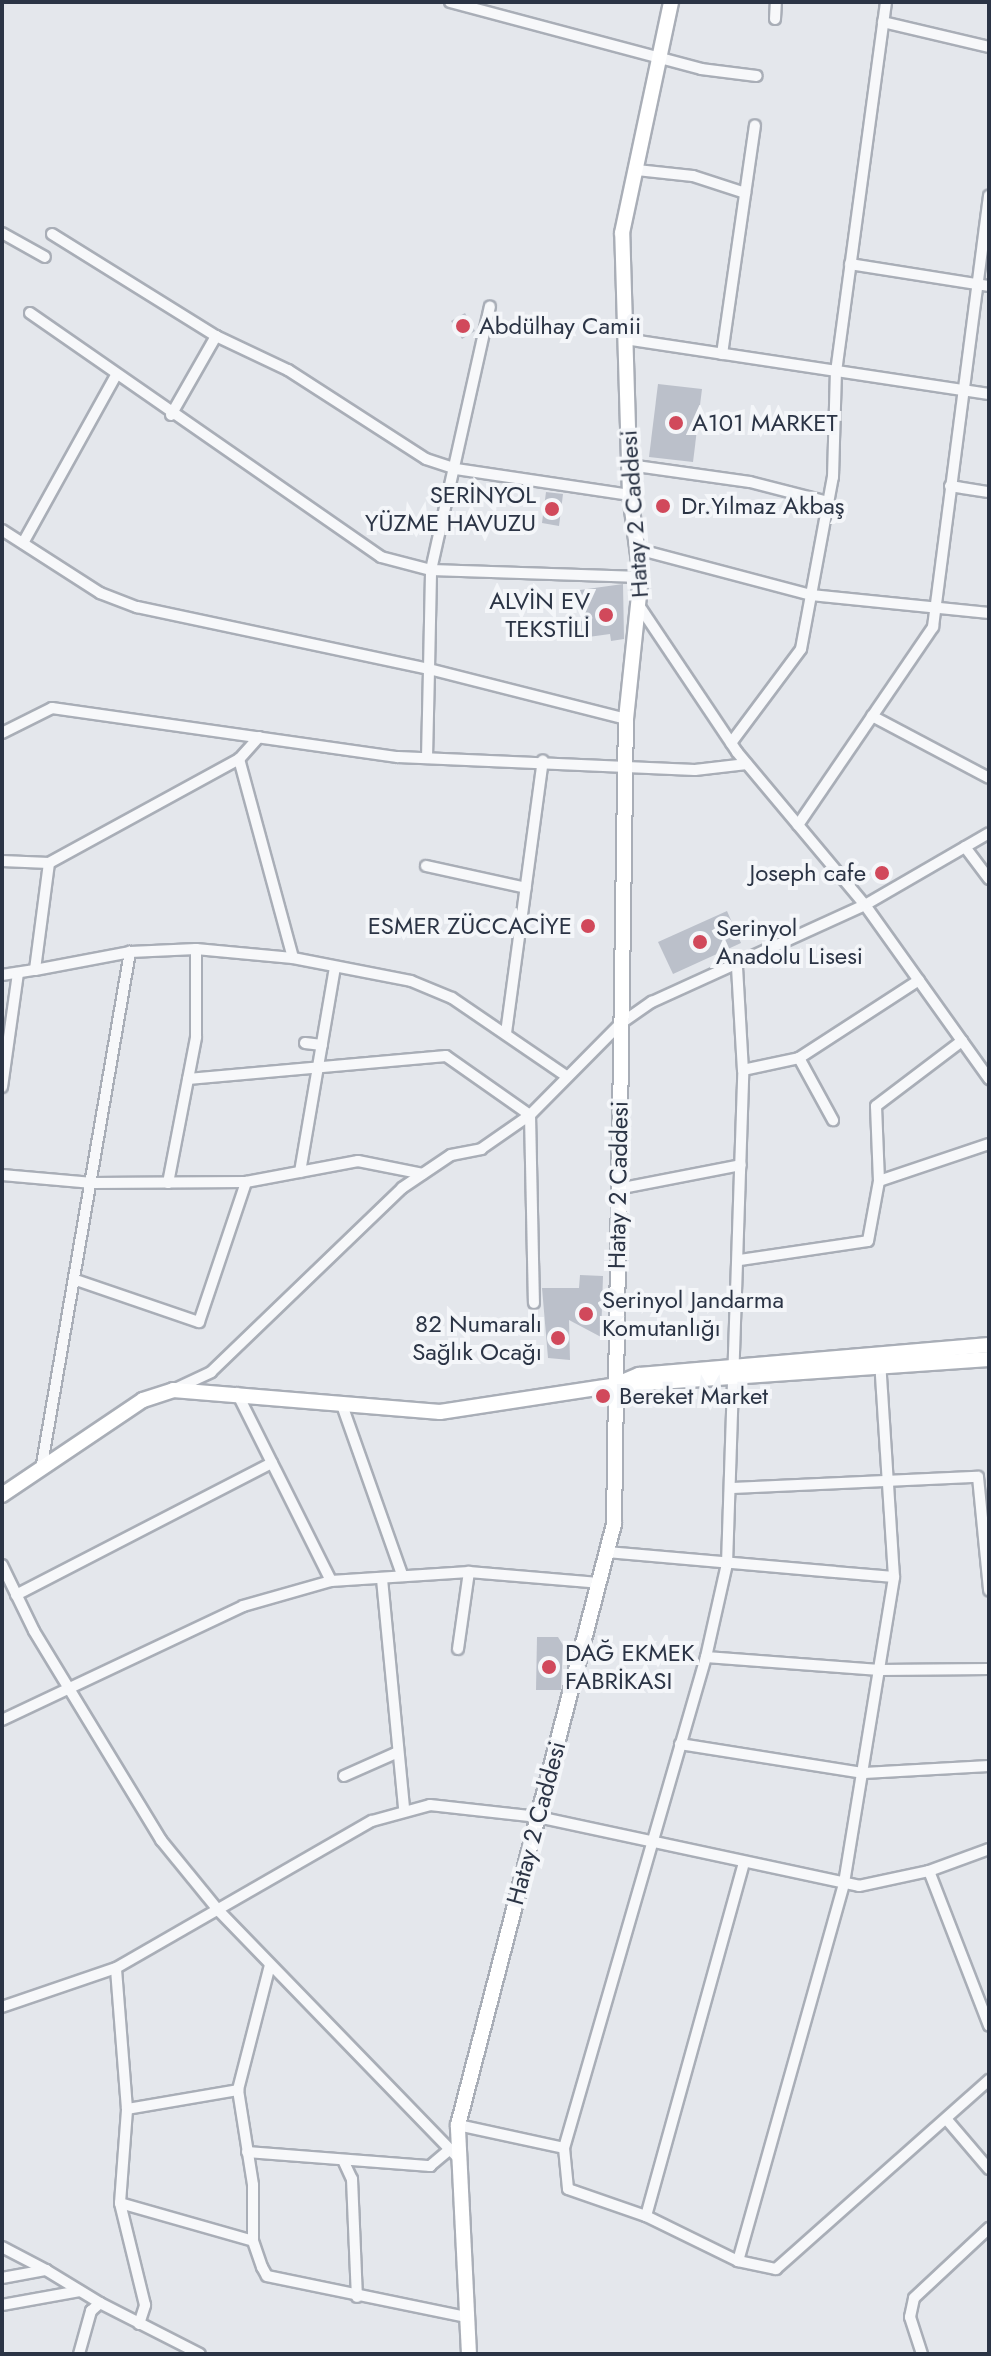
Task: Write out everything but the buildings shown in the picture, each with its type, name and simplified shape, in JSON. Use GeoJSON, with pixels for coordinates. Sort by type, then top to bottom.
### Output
{"type":"FeatureCollection","features":[{"type":"Feature","properties":{"kind":"street"},"geometry":{"type":"LineString","coordinates":[[450,2],[657,57],[757,76]]}},
{"type":"Feature","properties":{"kind":"street","name":"Hatay 2 Caddesi"},"geometry":{"type":"LineString","coordinates":[[469,2354],[454,2155],[458,2125],[614,1524],[626,719],[641,577],[630,495],[622,233],[671,2]]}},
{"type":"Feature","properties":{"kind":"street"},"geometry":{"type":"LineString","coordinates":[[775,19],[776,2]]}},
{"type":"Feature","properties":{"kind":"street"},"geometry":{"type":"LineString","coordinates":[[731,743],[801,649],[828,502],[836,372],[886,2]]}},
{"type":"Feature","properties":{"kind":"street"},"geometry":{"type":"LineString","coordinates":[[883,22],[989,47]]}},
{"type":"Feature","properties":{"kind":"street"},"geometry":{"type":"LineString","coordinates":[[722,354],[755,125]]}},
{"type":"Feature","properties":{"kind":"street"},"geometry":{"type":"LineString","coordinates":[[637,170],[693,176],[745,193]]}},
{"type":"Feature","properties":{"kind":"street"},"geometry":{"type":"LineString","coordinates":[[798,825],[933,627],[975,284],[989,196]]}},
{"type":"Feature","properties":{"kind":"street"},"geometry":{"type":"LineString","coordinates":[[2,233],[45,257]]}},
{"type":"Feature","properties":{"kind":"street"},"geometry":{"type":"LineString","coordinates":[[52,234],[216,336],[288,370],[426,459],[456,469],[630,495]]}},
{"type":"Feature","properties":{"kind":"street"},"geometry":{"type":"LineString","coordinates":[[850,264],[989,286]]}},
{"type":"Feature","properties":{"kind":"street"},"geometry":{"type":"LineString","coordinates":[[427,758],[431,570],[490,307]]}},
{"type":"Feature","properties":{"kind":"street"},"geometry":{"type":"LineString","coordinates":[[30,313],[171,415],[381,557],[431,570],[641,577]]}},
{"type":"Feature","properties":{"kind":"street"},"geometry":{"type":"LineString","coordinates":[[171,415],[216,336]]}},
{"type":"Feature","properties":{"kind":"street"},"geometry":{"type":"LineString","coordinates":[[625,339],[989,394]]}},
{"type":"Feature","properties":{"kind":"street"},"geometry":{"type":"LineString","coordinates":[[23,543],[116,375]]}},
{"type":"Feature","properties":{"kind":"street"},"geometry":{"type":"LineString","coordinates":[[629,465],[750,482],[828,502]]}},
{"type":"Feature","properties":{"kind":"street"},"geometry":{"type":"LineString","coordinates":[[950,486],[989,492]]}},
{"type":"Feature","properties":{"kind":"street"},"geometry":{"type":"LineString","coordinates":[[2,530],[100,593],[137,607],[429,669],[626,719]]}},
{"type":"Feature","properties":{"kind":"street"},"geometry":{"type":"LineString","coordinates":[[637,549],[811,595],[936,603],[989,613]]}},
{"type":"Feature","properties":{"kind":"street"},"geometry":{"type":"LineString","coordinates":[[640,607],[731,743],[865,905],[989,1079]]}},
{"type":"Feature","properties":{"kind":"street"},"geometry":{"type":"LineString","coordinates":[[2,733],[52,708],[427,758],[625,763],[695,770],[747,764]]}},
{"type":"Feature","properties":{"kind":"street"},"geometry":{"type":"LineString","coordinates":[[872,716],[989,778]]}},
{"type":"Feature","properties":{"kind":"street"},"geometry":{"type":"LineString","coordinates":[[2,861],[49,863],[239,759],[259,737]]}},
{"type":"Feature","properties":{"kind":"street"},"geometry":{"type":"LineString","coordinates":[[239,759],[293,958]]}},
{"type":"Feature","properties":{"kind":"street"},"geometry":{"type":"LineString","coordinates":[[506,1033],[543,761]]}},
{"type":"Feature","properties":{"kind":"street"},"geometry":{"type":"LineString","coordinates":[[2,1495],[42,1464],[143,1400],[211,1372],[423,1174],[451,1155],[481,1149],[530,1115],[565,1075],[620,1024],[652,1002],[737,967],[865,905],[989,833]]}},
{"type":"Feature","properties":{"kind":"street"},"geometry":{"type":"LineString","coordinates":[[965,847],[989,879]]}},
{"type":"Feature","properties":{"kind":"street"},"geometry":{"type":"LineString","coordinates":[[35,970],[49,863]]}},
{"type":"Feature","properties":{"kind":"street"},"geometry":{"type":"LineString","coordinates":[[426,866],[526,888]]}},
{"type":"Feature","properties":{"kind":"street"},"geometry":{"type":"LineString","coordinates":[[168,1183],[196,1037],[196,949]]}},
{"type":"Feature","properties":{"kind":"street"},"geometry":{"type":"LineString","coordinates":[[2,975],[130,952],[196,949],[293,958],[411,981],[452,998],[565,1075]]}},
{"type":"Feature","properties":{"kind":"street"},"geometry":{"type":"LineString","coordinates":[[42,1464],[93,1183],[130,952]]}},
{"type":"Feature","properties":{"kind":"street"},"geometry":{"type":"LineString","coordinates":[[737,967],[743,1070],[740,1260],[727,1564],[706,1657],[564,2148],[568,2189],[646,2216],[738,2261],[768,2270],[784,2266],[948,2121],[989,2080]]}},
{"type":"Feature","properties":{"kind":"street"},"geometry":{"type":"LineString","coordinates":[[300,1172],[335,968]]}},
{"type":"Feature","properties":{"kind":"street"},"geometry":{"type":"LineString","coordinates":[[2,1087],[18,973]]}},
{"type":"Feature","properties":{"kind":"street"},"geometry":{"type":"LineString","coordinates":[[743,1070],[799,1058],[919,980]]}},
{"type":"Feature","properties":{"kind":"street"},"geometry":{"type":"LineString","coordinates":[[740,1260],[868,1241],[879,1181],[876,1106],[962,1041]]}},
{"type":"Feature","properties":{"kind":"street"},"geometry":{"type":"LineString","coordinates":[[305,1043],[322,1045]]}},
{"type":"Feature","properties":{"kind":"street"},"geometry":{"type":"LineString","coordinates":[[188,1079],[446,1056],[530,1115]]}},
{"type":"Feature","properties":{"kind":"street"},"geometry":{"type":"LineString","coordinates":[[980,1065],[989,1057]]}},
{"type":"Feature","properties":{"kind":"street"},"geometry":{"type":"LineString","coordinates":[[799,1058],[833,1120]]}},
{"type":"Feature","properties":{"kind":"street"},"geometry":{"type":"LineString","coordinates":[[530,1115],[534,1303]]}},
{"type":"Feature","properties":{"kind":"street"},"geometry":{"type":"LineString","coordinates":[[879,1181],[989,1144]]}},
{"type":"Feature","properties":{"kind":"street"},"geometry":{"type":"LineString","coordinates":[[2,1175],[93,1183],[246,1182],[358,1161],[423,1174]]}},
{"type":"Feature","properties":{"kind":"street"},"geometry":{"type":"LineString","coordinates":[[618,1189],[741,1165]]}},
{"type":"Feature","properties":{"kind":"street"},"geometry":{"type":"LineString","coordinates":[[76,1280],[199,1322],[246,1182]]}},
{"type":"Feature","properties":{"kind":"street"},"geometry":{"type":"LineString","coordinates":[[173,1390],[440,1412],[616,1385],[639,1375],[733,1373],[880,1360],[989,1345]]}},
{"type":"Feature","properties":{"kind":"street"},"geometry":{"type":"LineString","coordinates":[[880,1360],[989,1359]]}},
{"type":"Feature","properties":{"kind":"street"},"geometry":{"type":"LineString","coordinates":[[738,2261],[844,1883],[864,1773],[894,1577],[880,1360]]}},
{"type":"Feature","properties":{"kind":"street"},"geometry":{"type":"LineString","coordinates":[[237,1393],[331,1581]]}},
{"type":"Feature","properties":{"kind":"street"},"geometry":{"type":"LineString","coordinates":[[342,1405],[402,1574]]}},
{"type":"Feature","properties":{"kind":"street"},"geometry":{"type":"LineString","coordinates":[[16,1595],[272,1463]]}},
{"type":"Feature","properties":{"kind":"street"},"geometry":{"type":"LineString","coordinates":[[732,1488],[978,1477],[989,1590]]}},
{"type":"Feature","properties":{"kind":"street"},"geometry":{"type":"LineString","coordinates":[[607,1552],[894,1577]]}},
{"type":"Feature","properties":{"kind":"street"},"geometry":{"type":"LineString","coordinates":[[2,1565],[69,1687],[161,1840],[219,1911],[454,2155],[430,2166],[247,2152]]}},
{"type":"Feature","properties":{"kind":"street"},"geometry":{"type":"LineString","coordinates":[[458,1649],[469,1572]]}},
{"type":"Feature","properties":{"kind":"street"},"geometry":{"type":"LineString","coordinates":[[2,1720],[243,1606],[331,1581],[469,1572],[599,1583]]}},
{"type":"Feature","properties":{"kind":"street"},"geometry":{"type":"LineString","coordinates":[[382,1579],[396,1753],[404,1808]]}},
{"type":"Feature","properties":{"kind":"street"},"geometry":{"type":"LineString","coordinates":[[706,1657],[880,1670],[989,1669]]}},
{"type":"Feature","properties":{"kind":"street"},"geometry":{"type":"LineString","coordinates":[[680,1744],[864,1773],[989,1766]]}},
{"type":"Feature","properties":{"kind":"street"},"geometry":{"type":"LineString","coordinates":[[344,1776],[396,1753]]}},
{"type":"Feature","properties":{"kind":"street"},"geometry":{"type":"LineString","coordinates":[[2,2007],[116,1968],[404,1808],[430,1805],[538,1817],[859,1886],[929,1871],[989,1849]]}},
{"type":"Feature","properties":{"kind":"street"},"geometry":{"type":"LineString","coordinates":[[646,2216],[744,1862]]}},
{"type":"Feature","properties":{"kind":"street"},"geometry":{"type":"LineString","coordinates":[[929,1871],[989,2026]]}},
{"type":"Feature","properties":{"kind":"street"},"geometry":{"type":"LineString","coordinates":[[270,1965],[238,2090],[247,2152],[253,2241],[267,2276],[357,2297],[467,2317]]}},
{"type":"Feature","properties":{"kind":"street"},"geometry":{"type":"LineString","coordinates":[[116,1968],[127,2109],[120,2203],[145,2305],[139,2324]]}},
{"type":"Feature","properties":{"kind":"street"},"geometry":{"type":"LineString","coordinates":[[127,2109],[238,2090]]}},
{"type":"Feature","properties":{"kind":"street"},"geometry":{"type":"LineString","coordinates":[[948,2121],[989,2169]]}},
{"type":"Feature","properties":{"kind":"street"},"geometry":{"type":"LineString","coordinates":[[458,2125],[564,2148]]}},
{"type":"Feature","properties":{"kind":"street"},"geometry":{"type":"LineString","coordinates":[[343,2160],[352,2179],[357,2297]]}},
{"type":"Feature","properties":{"kind":"street"},"geometry":{"type":"LineString","coordinates":[[120,2203],[253,2241]]}},
{"type":"Feature","properties":{"kind":"street"},"geometry":{"type":"LineString","coordinates":[[922,2354],[910,2317],[914,2298],[989,2228]]}},
{"type":"Feature","properties":{"kind":"street"},"geometry":{"type":"LineString","coordinates":[[2,2248],[200,2354]]}},
{"type":"Feature","properties":{"kind":"street"},"geometry":{"type":"LineString","coordinates":[[2,2278],[46,2270]]}},
{"type":"Feature","properties":{"kind":"street"},"geometry":{"type":"LineString","coordinates":[[2,2305],[80,2291]]}},
{"type":"Feature","properties":{"kind":"street"},"geometry":{"type":"LineString","coordinates":[[79,2354],[91,2311],[100,2303]]}},
{"type":"Feature","properties":{"kind":"place","name":"Abdülhay Camii"},"geometry":{"type":"Point","coordinates":[463,326]}},
{"type":"Feature","properties":{"kind":"place","name":"A101 MARKET"},"geometry":{"type":"Point","coordinates":[676,423]}},
{"type":"Feature","properties":{"kind":"place","name":"Dr.Yılmaz Akbaş"},"geometry":{"type":"Point","coordinates":[663,506]}},
{"type":"Feature","properties":{"kind":"place","name":"SERİNYOL YÜZME HAVUZU"},"geometry":{"type":"Point","coordinates":[552,509]}},
{"type":"Feature","properties":{"kind":"place","name":"ALVİN EV TEKSTİLİ"},"geometry":{"type":"Point","coordinates":[606,615]}},
{"type":"Feature","properties":{"kind":"place","name":"Joseph cafe"},"geometry":{"type":"Point","coordinates":[882,873]}},
{"type":"Feature","properties":{"kind":"place","name":"ESMER ZÜCCACİYE"},"geometry":{"type":"Point","coordinates":[588,926]}},
{"type":"Feature","properties":{"kind":"place","name":"Serinyol Anadolu Lisesi"},"geometry":{"type":"Point","coordinates":[700,942]}},
{"type":"Feature","properties":{"kind":"place","name":"Serinyol Jandarma Komutanlığı"},"geometry":{"type":"Point","coordinates":[586,1314]}},
{"type":"Feature","properties":{"kind":"place","name":"82 Numaralı Sağlık Ocağı"},"geometry":{"type":"Point","coordinates":[558,1338]}},
{"type":"Feature","properties":{"kind":"place","name":"Bereket Market"},"geometry":{"type":"Point","coordinates":[603,1396]}},
{"type":"Feature","properties":{"kind":"place","name":"DAĞ EKMEK FABRİKASI"},"geometry":{"type":"Point","coordinates":[549,1667]}}]}
